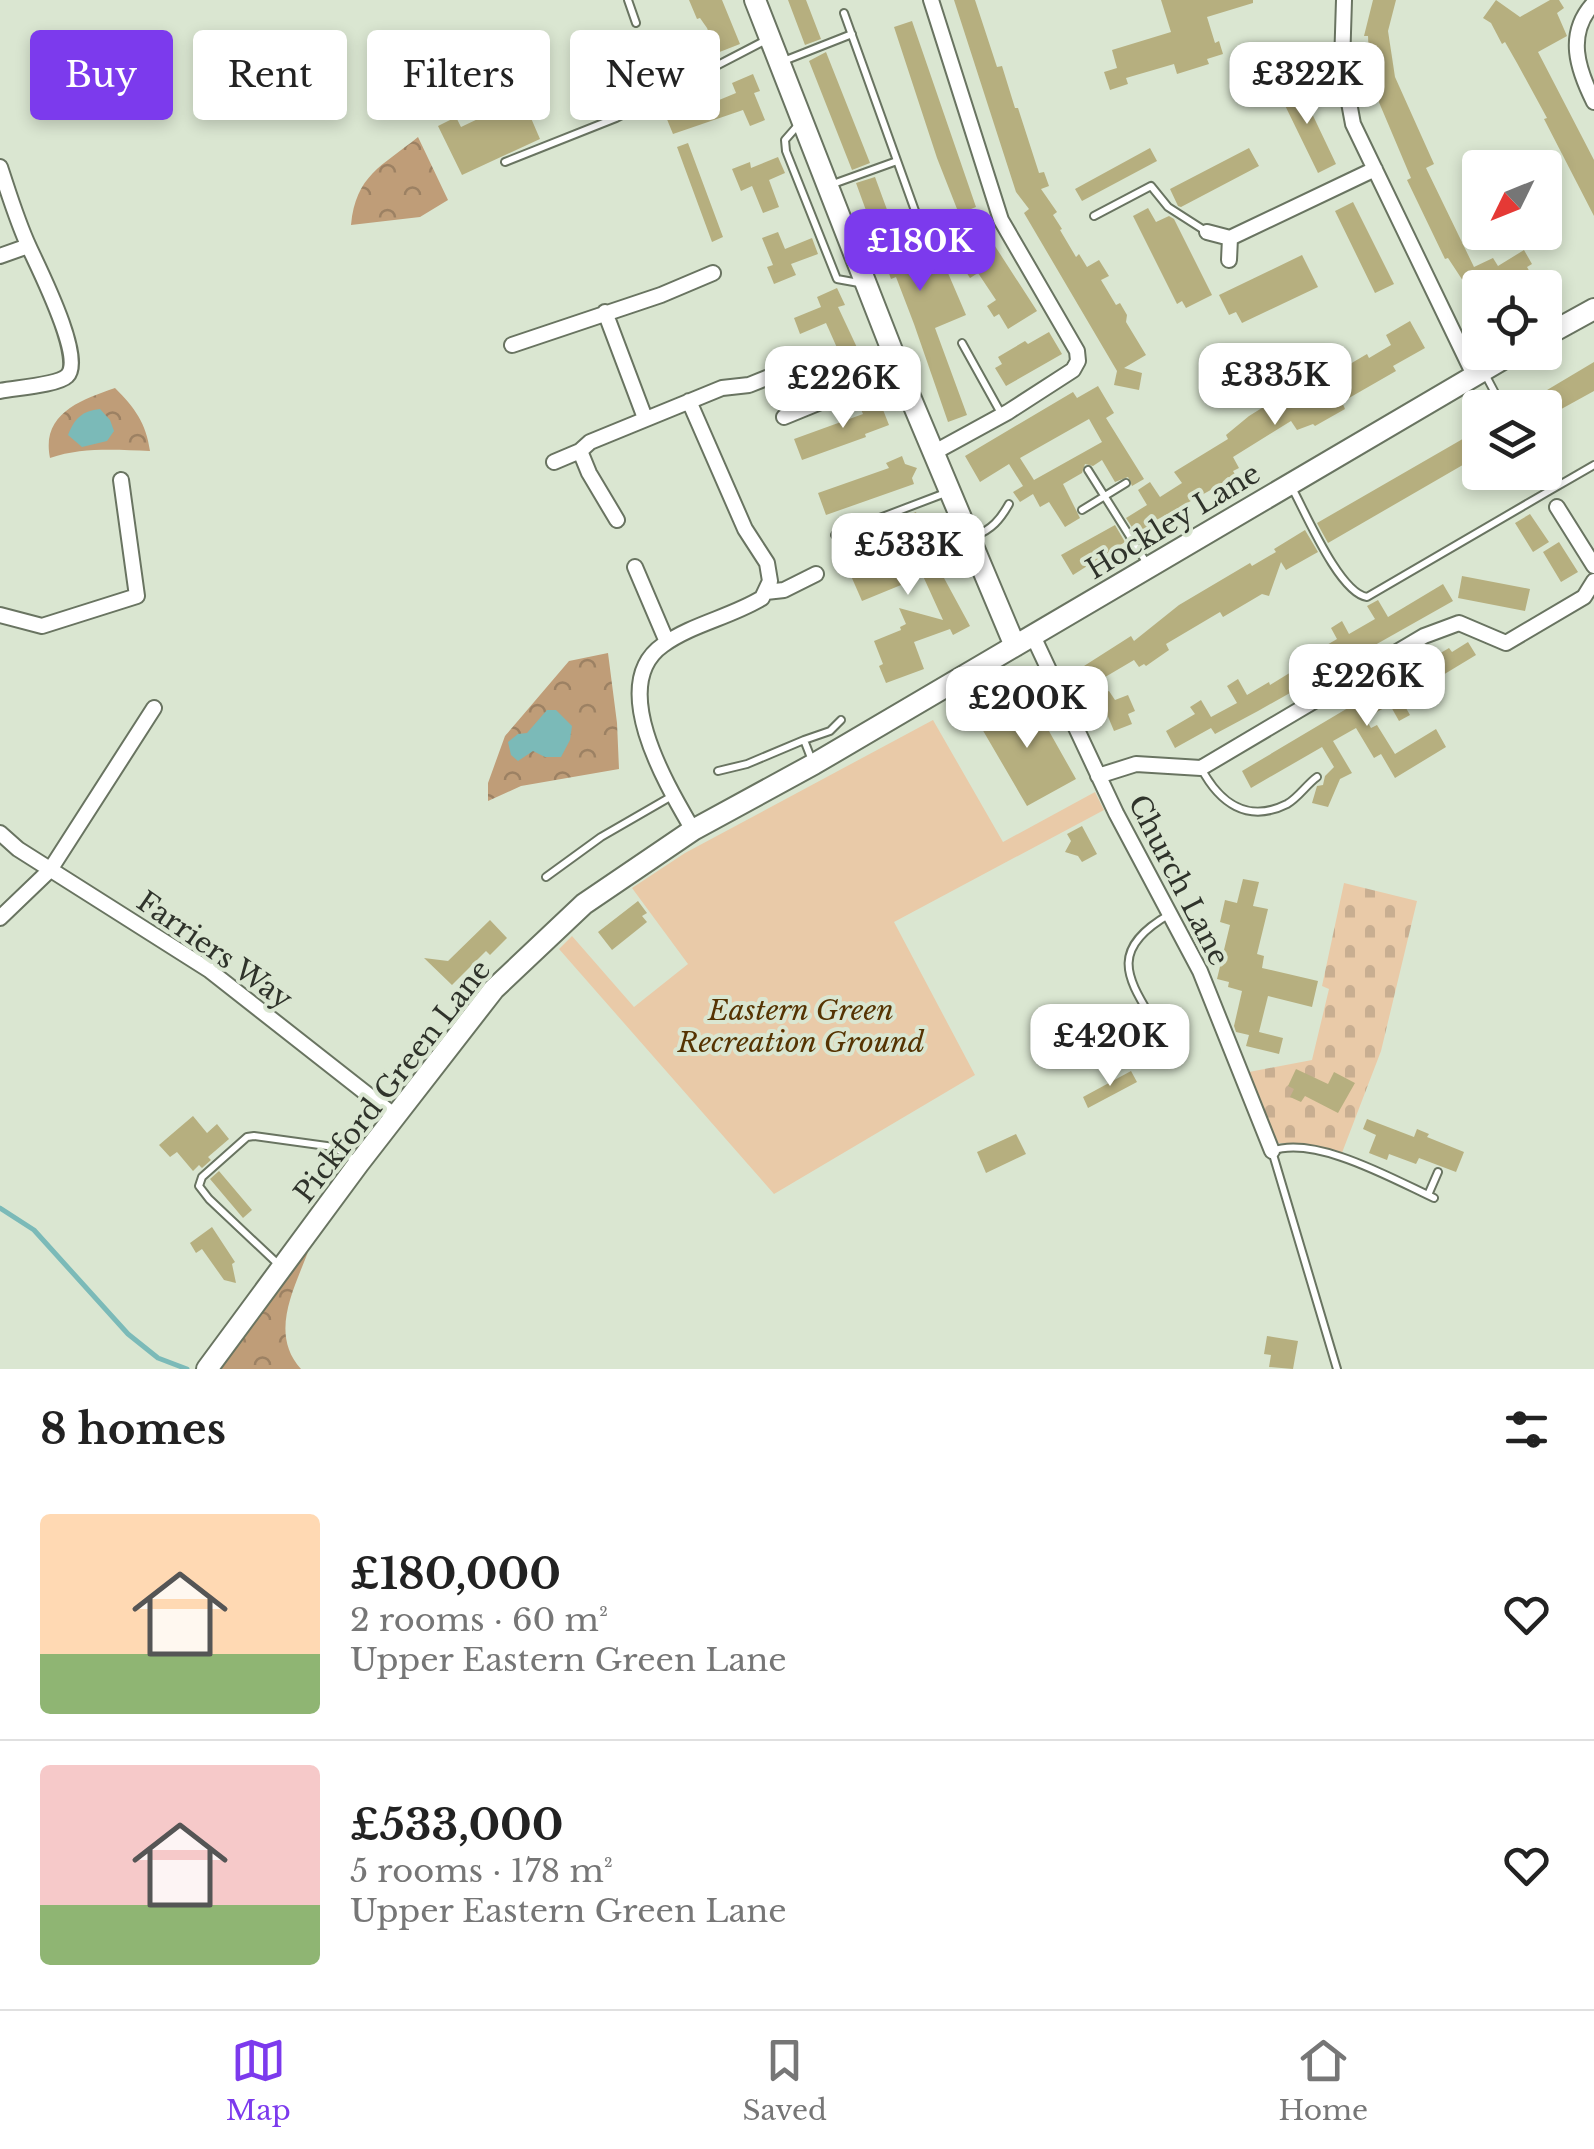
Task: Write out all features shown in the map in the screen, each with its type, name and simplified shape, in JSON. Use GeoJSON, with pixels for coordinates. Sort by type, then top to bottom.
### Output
{"type":"FeatureCollection","features":[{"type":"Feature","properties":{"kind":"street"},"geometry":{"type":"LineString","coordinates":[[755,0],[933,454],[969,539],[1024,641]]}},
{"type":"Feature","properties":{"kind":"street"},"geometry":{"type":"LineString","coordinates":[[932,0],[1001,220],[1077,352],[1078,361],[1073,370],[933,454]]}},
{"type":"Feature","properties":{"kind":"street"},"geometry":{"type":"LineString","coordinates":[[1344,0],[1342,65],[1354,124],[1478,373]]}},
{"type":"Feature","properties":{"kind":"street"},"geometry":{"type":"LineString","coordinates":[[1594,3],[1582,24],[1576,56],[1594,102]]}},
{"type":"Feature","properties":{"kind":"street"},"geometry":{"type":"LineString","coordinates":[[0,167],[28,246],[59,312],[72,367],[62,380],[0,391]]}},
{"type":"Feature","properties":{"kind":"street"},"geometry":{"type":"LineString","coordinates":[[1207,232],[1230,238],[1375,169]]}},
{"type":"Feature","properties":{"kind":"street"},"geometry":{"type":"LineString","coordinates":[[1229,260],[1230,238]]}},
{"type":"Feature","properties":{"kind":"street"},"geometry":{"type":"LineString","coordinates":[[0,256],[28,246]]}},
{"type":"Feature","properties":{"kind":"street"},"geometry":{"type":"LineString","coordinates":[[512,345],[713,273]]}},
{"type":"Feature","properties":{"kind":"street"},"geometry":{"type":"LineString","coordinates":[[1562,326],[1594,308]]}},
{"type":"Feature","properties":{"kind":"street"},"geometry":{"type":"LineString","coordinates":[[604,312],[645,418]]}},
{"type":"Feature","properties":{"kind":"street"},"geometry":{"type":"LineString","coordinates":[[784,417],[899,370]]}},
{"type":"Feature","properties":{"kind":"street","name":"Hockley Lane"},"geometry":{"type":"LineString","coordinates":[[1024,641],[1483,370]]}},
{"type":"Feature","properties":{"kind":"street"},"geometry":{"type":"LineString","coordinates":[[554,462],[645,418],[722,388],[770,377]]}},
{"type":"Feature","properties":{"kind":"street"},"geometry":{"type":"LineString","coordinates":[[689,402],[744,529],[770,574],[766,592],[755,602],[667,642],[647,662],[641,686],[646,740],[692,830]]}},
{"type":"Feature","properties":{"kind":"street"},"geometry":{"type":"LineString","coordinates":[[580,450],[617,520]]}},
{"type":"Feature","properties":{"kind":"street"},"geometry":{"type":"LineString","coordinates":[[0,615],[42,626],[137,596],[121,480]]}},
{"type":"Feature","properties":{"kind":"street"},"geometry":{"type":"LineString","coordinates":[[1557,507],[1594,566]]}},
{"type":"Feature","properties":{"kind":"street"},"geometry":{"type":"LineString","coordinates":[[635,567],[667,642]]}},
{"type":"Feature","properties":{"kind":"street"},"geometry":{"type":"LineString","coordinates":[[766,592],[784,590],[816,574]]}},
{"type":"Feature","properties":{"kind":"street"},"geometry":{"type":"LineString","coordinates":[[1098,776],[1136,764],[1201,768],[1424,636],[1459,623],[1506,643],[1584,597],[1594,581]]}},
{"type":"Feature","properties":{"kind":"street","name":"Pickford Green Lane"},"geometry":{"type":"LineString","coordinates":[[207,1369],[494,989],[584,904],[692,830],[1024,641]]}},
{"type":"Feature","properties":{"kind":"street","name":"Church Lane"},"geometry":{"type":"LineString","coordinates":[[1024,641],[1200,972],[1272,1151]]}},
{"type":"Feature","properties":{"kind":"street"},"geometry":{"type":"LineString","coordinates":[[0,918],[50,870],[154,708]]}},
{"type":"Feature","properties":{"kind":"street","name":"Farriers Way"},"geometry":{"type":"LineString","coordinates":[[0,832],[50,870],[209,970],[396,1116]]}},
{"type":"Feature","properties":{"kind":"lane"},"geometry":{"type":"LineString","coordinates":[[628,0],[636,24]]}},
{"type":"Feature","properties":{"kind":"lane"},"geometry":{"type":"LineString","coordinates":[[844,13],[923,233]]}},
{"type":"Feature","properties":{"kind":"lane"},"geometry":{"type":"LineString","coordinates":[[780,62],[852,34]]}},
{"type":"Feature","properties":{"kind":"lane"},"geometry":{"type":"LineString","coordinates":[[505,162],[616,118],[770,38]]}},
{"type":"Feature","properties":{"kind":"lane"},"geometry":{"type":"LineString","coordinates":[[802,120],[785,140],[786,151],[837,279],[865,282]]}},
{"type":"Feature","properties":{"kind":"lane"},"geometry":{"type":"LineString","coordinates":[[828,186],[898,161]]}},
{"type":"Feature","properties":{"kind":"lane"},"geometry":{"type":"LineString","coordinates":[[1094,216],[1151,186],[1168,207],[1207,232]]}},
{"type":"Feature","properties":{"kind":"lane"},"geometry":{"type":"LineString","coordinates":[[962,343],[1002,415]]}},
{"type":"Feature","properties":{"kind":"lane"},"geometry":{"type":"LineString","coordinates":[[1478,373],[1490,390]]}},
{"type":"Feature","properties":{"kind":"lane"},"geometry":{"type":"LineString","coordinates":[[1290,483],[1343,581],[1358,596],[1367,597],[1594,464]]}},
{"type":"Feature","properties":{"kind":"lane"},"geometry":{"type":"LineString","coordinates":[[1088,470],[1150,568]]}},
{"type":"Feature","properties":{"kind":"lane"},"geometry":{"type":"LineString","coordinates":[[1082,510],[1126,482]]}},
{"type":"Feature","properties":{"kind":"lane"},"geometry":{"type":"LineString","coordinates":[[835,535],[949,492]]}},
{"type":"Feature","properties":{"kind":"lane"},"geometry":{"type":"LineString","coordinates":[[969,539],[989,530],[1009,504]]}},
{"type":"Feature","properties":{"kind":"lane"},"geometry":{"type":"LineString","coordinates":[[718,771],[747,764],[830,731],[841,720]]}},
{"type":"Feature","properties":{"kind":"lane"},"geometry":{"type":"LineString","coordinates":[[804,740],[814,764]]}},
{"type":"Feature","properties":{"kind":"lane"},"geometry":{"type":"LineString","coordinates":[[1201,768],[1218,796],[1258,812],[1288,803],[1317,776]]}},
{"type":"Feature","properties":{"kind":"lane"},"geometry":{"type":"LineString","coordinates":[[546,877],[602,836],[673,796]]}},
{"type":"Feature","properties":{"kind":"lane"},"geometry":{"type":"LineString","coordinates":[[1140,1056],[1164,1040],[1128,980],[1130,960],[1138,938],[1171,913]]}},
{"type":"Feature","properties":{"kind":"lane"},"geometry":{"type":"LineString","coordinates":[[282,1266],[209,1200],[200,1186],[202,1177],[246,1137],[254,1136],[334,1148],[359,1163]]}},
{"type":"Feature","properties":{"kind":"lane"},"geometry":{"type":"LineString","coordinates":[[1337,1369],[1272,1151],[1286,1145],[1313,1149],[1431,1196],[1438,1172]]}},
{"type":"Feature","properties":{"kind":"green space"},"geometry":{"type":"Polygon","coordinates":[[[418,137],[448,200],[420,217],[351,225],[358,194],[365,183],[418,137]]]}},
{"type":"Feature","properties":{"kind":"green space"},"geometry":{"type":"Polygon","coordinates":[[[115,388],[138,416],[150,451],[87,451],[50,458],[51,430],[57,420],[77,404],[115,388]]]}},
{"type":"Feature","properties":{"kind":"green space"},"geometry":{"type":"Polygon","coordinates":[[[608,653],[619,769],[521,786],[488,801],[488,783],[505,736],[569,661],[608,653]]]}},
{"type":"Feature","properties":{"kind":"green space","name":"Eastern Green Recreation Ground"},"geometry":{"type":"Polygon","coordinates":[[[933,720],[1003,842],[1095,792],[1104,810],[894,922],[975,1075],[774,1194],[559,949],[572,936],[634,1007],[688,964],[632,888],[685,853],[933,720]]]}},
{"type":"Feature","properties":{"kind":"green space"},"geometry":{"type":"Polygon","coordinates":[[[1344,883],[1417,901],[1381,1051],[1340,1158],[1305,1145],[1278,1143],[1249,1072],[1312,1060],[1329,989],[1322,986],[1344,883]]]}},
{"type":"Feature","properties":{"kind":"green space"},"geometry":{"type":"Polygon","coordinates":[[[308,1252],[291,1296],[285,1326],[292,1355],[301,1369],[218,1369],[292,1267],[308,1252]]]}},
{"type":"Feature","properties":{"kind":"water"},"geometry":{"type":"Polygon","coordinates":[[[100,409],[114,431],[107,441],[82,447],[68,435],[76,420],[100,409]]]}},
{"type":"Feature","properties":{"kind":"water"},"geometry":{"type":"Polygon","coordinates":[[[547,710],[556,710],[572,726],[561,757],[545,757],[533,751],[518,761],[511,755],[508,742],[527,733],[547,710]]]}},
{"type":"Feature","properties":{"kind":"building"},"geometry":{"type":"Polygon","coordinates":[[[689,0],[722,0],[740,44],[720,52],[720,30],[708,30],[697,19],[689,0]]]}},
{"type":"Feature","properties":{"kind":"building"},"geometry":{"type":"Polygon","coordinates":[[[788,0],[806,0],[821,39],[805,45],[788,0]]]}},
{"type":"Feature","properties":{"kind":"building"},"geometry":{"type":"Polygon","coordinates":[[[954,0],[975,0],[1039,173],[1044,172],[1049,186],[1041,189],[1057,212],[1053,215],[1060,230],[1076,257],[1079,254],[1087,267],[1099,260],[1109,276],[1101,280],[1116,305],[1120,303],[1127,315],[1126,322],[1146,355],[1124,368],[1142,373],[1139,390],[1114,385],[1117,371],[1024,213],[1029,209],[1016,192],[954,0]]]}},
{"type":"Feature","properties":{"kind":"building"},"geometry":{"type":"Polygon","coordinates":[[[1161,0],[1253,3],[1207,17],[1223,54],[1207,59],[1209,64],[1177,74],[1174,64],[1126,78],[1128,84],[1110,90],[1104,72],[1117,68],[1112,50],[1171,32],[1161,0]]]}},
{"type":"Feature","properties":{"kind":"building"},"geometry":{"type":"Polygon","coordinates":[[[1373,0],[1396,0],[1388,31],[1395,77],[1434,164],[1426,168],[1462,242],[1462,250],[1466,250],[1474,267],[1493,258],[1498,266],[1524,250],[1532,264],[1529,270],[1462,270],[1462,279],[1445,259],[1407,180],[1411,178],[1370,81],[1368,36],[1364,36],[1373,0]]]}},
{"type":"Feature","properties":{"kind":"building"},"geometry":{"type":"Polygon","coordinates":[[[1496,0],[1520,17],[1550,0],[1559,0],[1564,8],[1557,13],[1567,36],[1538,52],[1594,160],[1594,216],[1517,63],[1491,23],[1483,18],[1496,0]]]}},
{"type":"Feature","properties":{"kind":"building"},"geometry":{"type":"Polygon","coordinates":[[[912,21],[976,207],[971,209],[1037,311],[1008,329],[999,314],[994,317],[987,306],[996,300],[978,273],[970,278],[954,253],[966,245],[956,229],[955,216],[959,214],[894,27],[912,21]]]}},
{"type":"Feature","properties":{"kind":"building"},"geometry":{"type":"Polygon","coordinates":[[[826,52],[870,163],[852,170],[809,61],[826,52]]]}},
{"type":"Feature","properties":{"kind":"building"},"geometry":{"type":"Polygon","coordinates":[[[753,74],[760,91],[754,93],[765,120],[750,126],[743,110],[720,118],[720,100],[736,93],[732,83],[753,74]]]}},
{"type":"Feature","properties":{"kind":"building"},"geometry":{"type":"Polygon","coordinates":[[[1297,82],[1336,164],[1318,173],[1278,91],[1297,82]]]}},
{"type":"Feature","properties":{"kind":"building"},"geometry":{"type":"Polygon","coordinates":[[[458,120],[461,127],[476,120],[532,120],[540,139],[462,175],[438,126],[458,120]]]}},
{"type":"Feature","properties":{"kind":"building"},"geometry":{"type":"Polygon","coordinates":[[[667,120],[714,120],[673,134],[667,120]]]}},
{"type":"Feature","properties":{"kind":"building"},"geometry":{"type":"Polygon","coordinates":[[[688,143],[723,237],[712,242],[677,147],[688,143]]]}},
{"type":"Feature","properties":{"kind":"building"},"geometry":{"type":"Polygon","coordinates":[[[1150,148],[1157,161],[1082,201],[1075,189],[1150,148]]]}},
{"type":"Feature","properties":{"kind":"building"},"geometry":{"type":"Polygon","coordinates":[[[1249,148],[1259,166],[1178,206],[1170,189],[1249,148]]]}},
{"type":"Feature","properties":{"kind":"building"},"geometry":{"type":"Polygon","coordinates":[[[778,157],[785,173],[769,180],[779,207],[763,213],[752,186],[741,191],[732,169],[750,162],[751,168],[778,157]]]}},
{"type":"Feature","properties":{"kind":"building"},"geometry":{"type":"Polygon","coordinates":[[[875,177],[904,256],[936,245],[966,315],[935,328],[967,415],[948,422],[896,277],[891,279],[856,183],[875,177]]]}},
{"type":"Feature","properties":{"kind":"building"},"geometry":{"type":"Polygon","coordinates":[[[1353,202],[1394,284],[1375,293],[1335,211],[1353,202]]]}},
{"type":"Feature","properties":{"kind":"building"},"geometry":{"type":"Polygon","coordinates":[[[1148,208],[1156,222],[1169,216],[1174,219],[1212,295],[1186,308],[1182,301],[1177,304],[1133,216],[1148,208]]]}},
{"type":"Feature","properties":{"kind":"building"},"geometry":{"type":"Polygon","coordinates":[[[778,232],[785,249],[812,238],[818,254],[791,264],[796,275],[774,284],[767,267],[773,265],[762,238],[778,232]]]}},
{"type":"Feature","properties":{"kind":"building"},"geometry":{"type":"Polygon","coordinates":[[[1302,255],[1318,287],[1242,323],[1236,312],[1229,315],[1219,295],[1302,255]]]}},
{"type":"Feature","properties":{"kind":"building"},"geometry":{"type":"Polygon","coordinates":[[[837,288],[845,305],[838,307],[868,371],[845,381],[837,361],[842,359],[826,323],[800,334],[794,318],[821,307],[817,297],[837,288]]]}},
{"type":"Feature","properties":{"kind":"building"},"geometry":{"type":"Polygon","coordinates":[[[1410,321],[1425,348],[1393,366],[1396,371],[1342,402],[1345,409],[1315,426],[1297,430],[1291,421],[1233,457],[1239,468],[1233,471],[1236,476],[1151,523],[1137,535],[1126,518],[1147,505],[1138,490],[1150,482],[1160,497],[1182,483],[1174,472],[1228,439],[1226,435],[1249,416],[1273,401],[1278,408],[1294,397],[1298,403],[1337,381],[1333,374],[1391,345],[1386,335],[1410,321]]]}},
{"type":"Feature","properties":{"kind":"building"},"geometry":{"type":"Polygon","coordinates":[[[1049,332],[1062,354],[1006,386],[995,368],[1002,364],[998,357],[1049,332]]]}},
{"type":"Feature","properties":{"kind":"building"},"geometry":{"type":"Polygon","coordinates":[[[1594,362],[1594,391],[1562,409],[1562,390],[1547,390],[1594,362]]]}},
{"type":"Feature","properties":{"kind":"building"},"geometry":{"type":"Polygon","coordinates":[[[1098,386],[1114,413],[1106,418],[1144,479],[1132,486],[1128,477],[1115,482],[1102,460],[1093,466],[1085,464],[1082,473],[1063,484],[1080,518],[1065,527],[1049,502],[1040,507],[1033,494],[1020,502],[1013,492],[1023,486],[1009,464],[980,482],[965,456],[1073,392],[1077,398],[1098,386]],[[1089,419],[1020,458],[1034,480],[1102,442],[1089,419]]]}},
{"type":"Feature","properties":{"kind":"building"},"geometry":{"type":"Polygon","coordinates":[[[878,397],[889,425],[802,460],[794,439],[863,414],[859,405],[878,397]]]}},
{"type":"Feature","properties":{"kind":"building"},"geometry":{"type":"Polygon","coordinates":[[[1462,439],[1462,465],[1328,543],[1317,523],[1462,439]]]}},
{"type":"Feature","properties":{"kind":"building"},"geometry":{"type":"Polygon","coordinates":[[[902,456],[905,464],[917,468],[912,478],[914,484],[826,515],[818,493],[889,468],[886,463],[902,456]]]}},
{"type":"Feature","properties":{"kind":"building"},"geometry":{"type":"Polygon","coordinates":[[[916,512],[931,554],[970,626],[953,635],[950,629],[914,642],[924,669],[886,683],[874,641],[906,624],[899,608],[943,620],[923,576],[862,601],[848,569],[907,538],[899,519],[916,512]]]}},
{"type":"Feature","properties":{"kind":"building"},"geometry":{"type":"Polygon","coordinates":[[[1530,514],[1549,542],[1533,552],[1515,523],[1530,514]]]}},
{"type":"Feature","properties":{"kind":"building"},"geometry":{"type":"Polygon","coordinates":[[[1115,525],[1125,542],[1073,575],[1061,555],[1115,525]]]}},
{"type":"Feature","properties":{"kind":"building"},"geometry":{"type":"Polygon","coordinates":[[[1305,530],[1318,552],[1286,570],[1281,562],[1269,596],[1262,594],[1223,617],[1220,612],[1166,644],[1169,650],[1146,666],[1139,667],[1134,660],[1095,683],[1084,666],[1131,636],[1134,641],[1179,605],[1276,552],[1274,549],[1305,530]]]}},
{"type":"Feature","properties":{"kind":"building"},"geometry":{"type":"Polygon","coordinates":[[[1559,542],[1578,572],[1561,582],[1543,552],[1559,542]]]}},
{"type":"Feature","properties":{"kind":"building"},"geometry":{"type":"Polygon","coordinates":[[[1462,576],[1530,589],[1525,611],[1458,598],[1462,576]]]}},
{"type":"Feature","properties":{"kind":"building"},"geometry":{"type":"Polygon","coordinates":[[[1443,584],[1453,601],[1215,734],[1211,728],[1175,748],[1166,731],[1195,714],[1190,707],[1201,700],[1211,717],[1237,703],[1227,686],[1238,679],[1247,695],[1269,682],[1270,685],[1337,639],[1331,628],[1342,621],[1349,634],[1375,619],[1367,606],[1378,600],[1388,617],[1443,584]]]}},
{"type":"Feature","properties":{"kind":"building"},"geometry":{"type":"Polygon","coordinates":[[[1468,642],[1476,655],[1433,681],[1442,696],[1432,702],[1423,689],[1402,701],[1410,715],[1399,721],[1390,705],[1365,718],[1371,728],[1377,725],[1395,754],[1436,729],[1446,747],[1395,778],[1381,754],[1374,758],[1356,728],[1333,741],[1352,773],[1340,779],[1328,807],[1312,803],[1317,786],[1323,785],[1334,767],[1322,747],[1251,788],[1242,771],[1449,648],[1452,652],[1468,642]]]}},
{"type":"Feature","properties":{"kind":"building"},"geometry":{"type":"Polygon","coordinates":[[[1109,691],[1115,700],[1128,695],[1135,711],[1128,714],[1132,724],[1114,731],[1099,695],[1109,691]]]}},
{"type":"Feature","properties":{"kind":"building"},"geometry":{"type":"Polygon","coordinates":[[[1024,696],[1076,779],[1027,806],[978,722],[1024,696]]]}},
{"type":"Feature","properties":{"kind":"building"},"geometry":{"type":"Polygon","coordinates":[[[1082,826],[1097,854],[1082,862],[1078,856],[1065,852],[1071,841],[1067,834],[1082,826]]]}},
{"type":"Feature","properties":{"kind":"building"},"geometry":{"type":"Polygon","coordinates":[[[1243,879],[1259,882],[1253,906],[1268,909],[1257,954],[1264,956],[1262,968],[1318,981],[1312,1007],[1268,996],[1259,1032],[1283,1038],[1279,1054],[1246,1046],[1249,1035],[1236,1032],[1234,1026],[1242,991],[1217,979],[1230,925],[1220,922],[1225,900],[1237,903],[1243,879]]]}},
{"type":"Feature","properties":{"kind":"building"},"geometry":{"type":"Polygon","coordinates":[[[638,901],[647,913],[642,916],[647,922],[612,950],[598,932],[638,901]]]}},
{"type":"Feature","properties":{"kind":"building"},"geometry":{"type":"Polygon","coordinates":[[[490,920],[507,938],[490,955],[486,951],[452,985],[424,958],[448,961],[490,920]]]}},
{"type":"Feature","properties":{"kind":"building"},"geometry":{"type":"Polygon","coordinates":[[[1081,1004],[1105,1049],[1089,1058],[1065,1013],[1081,1004]]]}},
{"type":"Feature","properties":{"kind":"building"},"geometry":{"type":"Polygon","coordinates":[[[1296,1069],[1328,1084],[1334,1072],[1355,1083],[1338,1113],[1305,1096],[1301,1102],[1290,1097],[1294,1089],[1288,1086],[1296,1069]]]}},
{"type":"Feature","properties":{"kind":"building"},"geometry":{"type":"Polygon","coordinates":[[[1131,1071],[1137,1082],[1088,1108],[1083,1097],[1131,1071]]]}},
{"type":"Feature","properties":{"kind":"building"},"geometry":{"type":"Polygon","coordinates":[[[193,1116],[207,1133],[217,1124],[229,1139],[208,1157],[211,1160],[202,1168],[199,1165],[193,1171],[177,1152],[170,1157],[159,1145],[193,1116]]]}},
{"type":"Feature","properties":{"kind":"building"},"geometry":{"type":"Polygon","coordinates":[[[1367,1119],[1414,1137],[1417,1129],[1464,1152],[1456,1172],[1419,1158],[1416,1164],[1389,1154],[1387,1160],[1369,1153],[1376,1135],[1363,1129],[1367,1119]]]}},
{"type":"Feature","properties":{"kind":"building"},"geometry":{"type":"Polygon","coordinates":[[[1016,1134],[1026,1154],[986,1173],[977,1152],[1016,1134]]]}},
{"type":"Feature","properties":{"kind":"building"},"geometry":{"type":"Polygon","coordinates":[[[219,1171],[252,1210],[243,1218],[210,1179],[219,1171]]]}},
{"type":"Feature","properties":{"kind":"building"},"geometry":{"type":"Polygon","coordinates":[[[212,1227],[235,1262],[232,1264],[236,1283],[224,1280],[202,1249],[196,1253],[190,1243],[212,1227]]]}},
{"type":"Feature","properties":{"kind":"building"},"geometry":{"type":"Polygon","coordinates":[[[1267,1336],[1298,1341],[1293,1369],[1269,1367],[1271,1355],[1264,1354],[1267,1336]]]}},
{"type":"Feature","properties":{"kind":"waterway"},"geometry":{"type":"LineString","coordinates":[[0,1208],[34,1230],[128,1334],[158,1358],[187,1369]]}}]}
